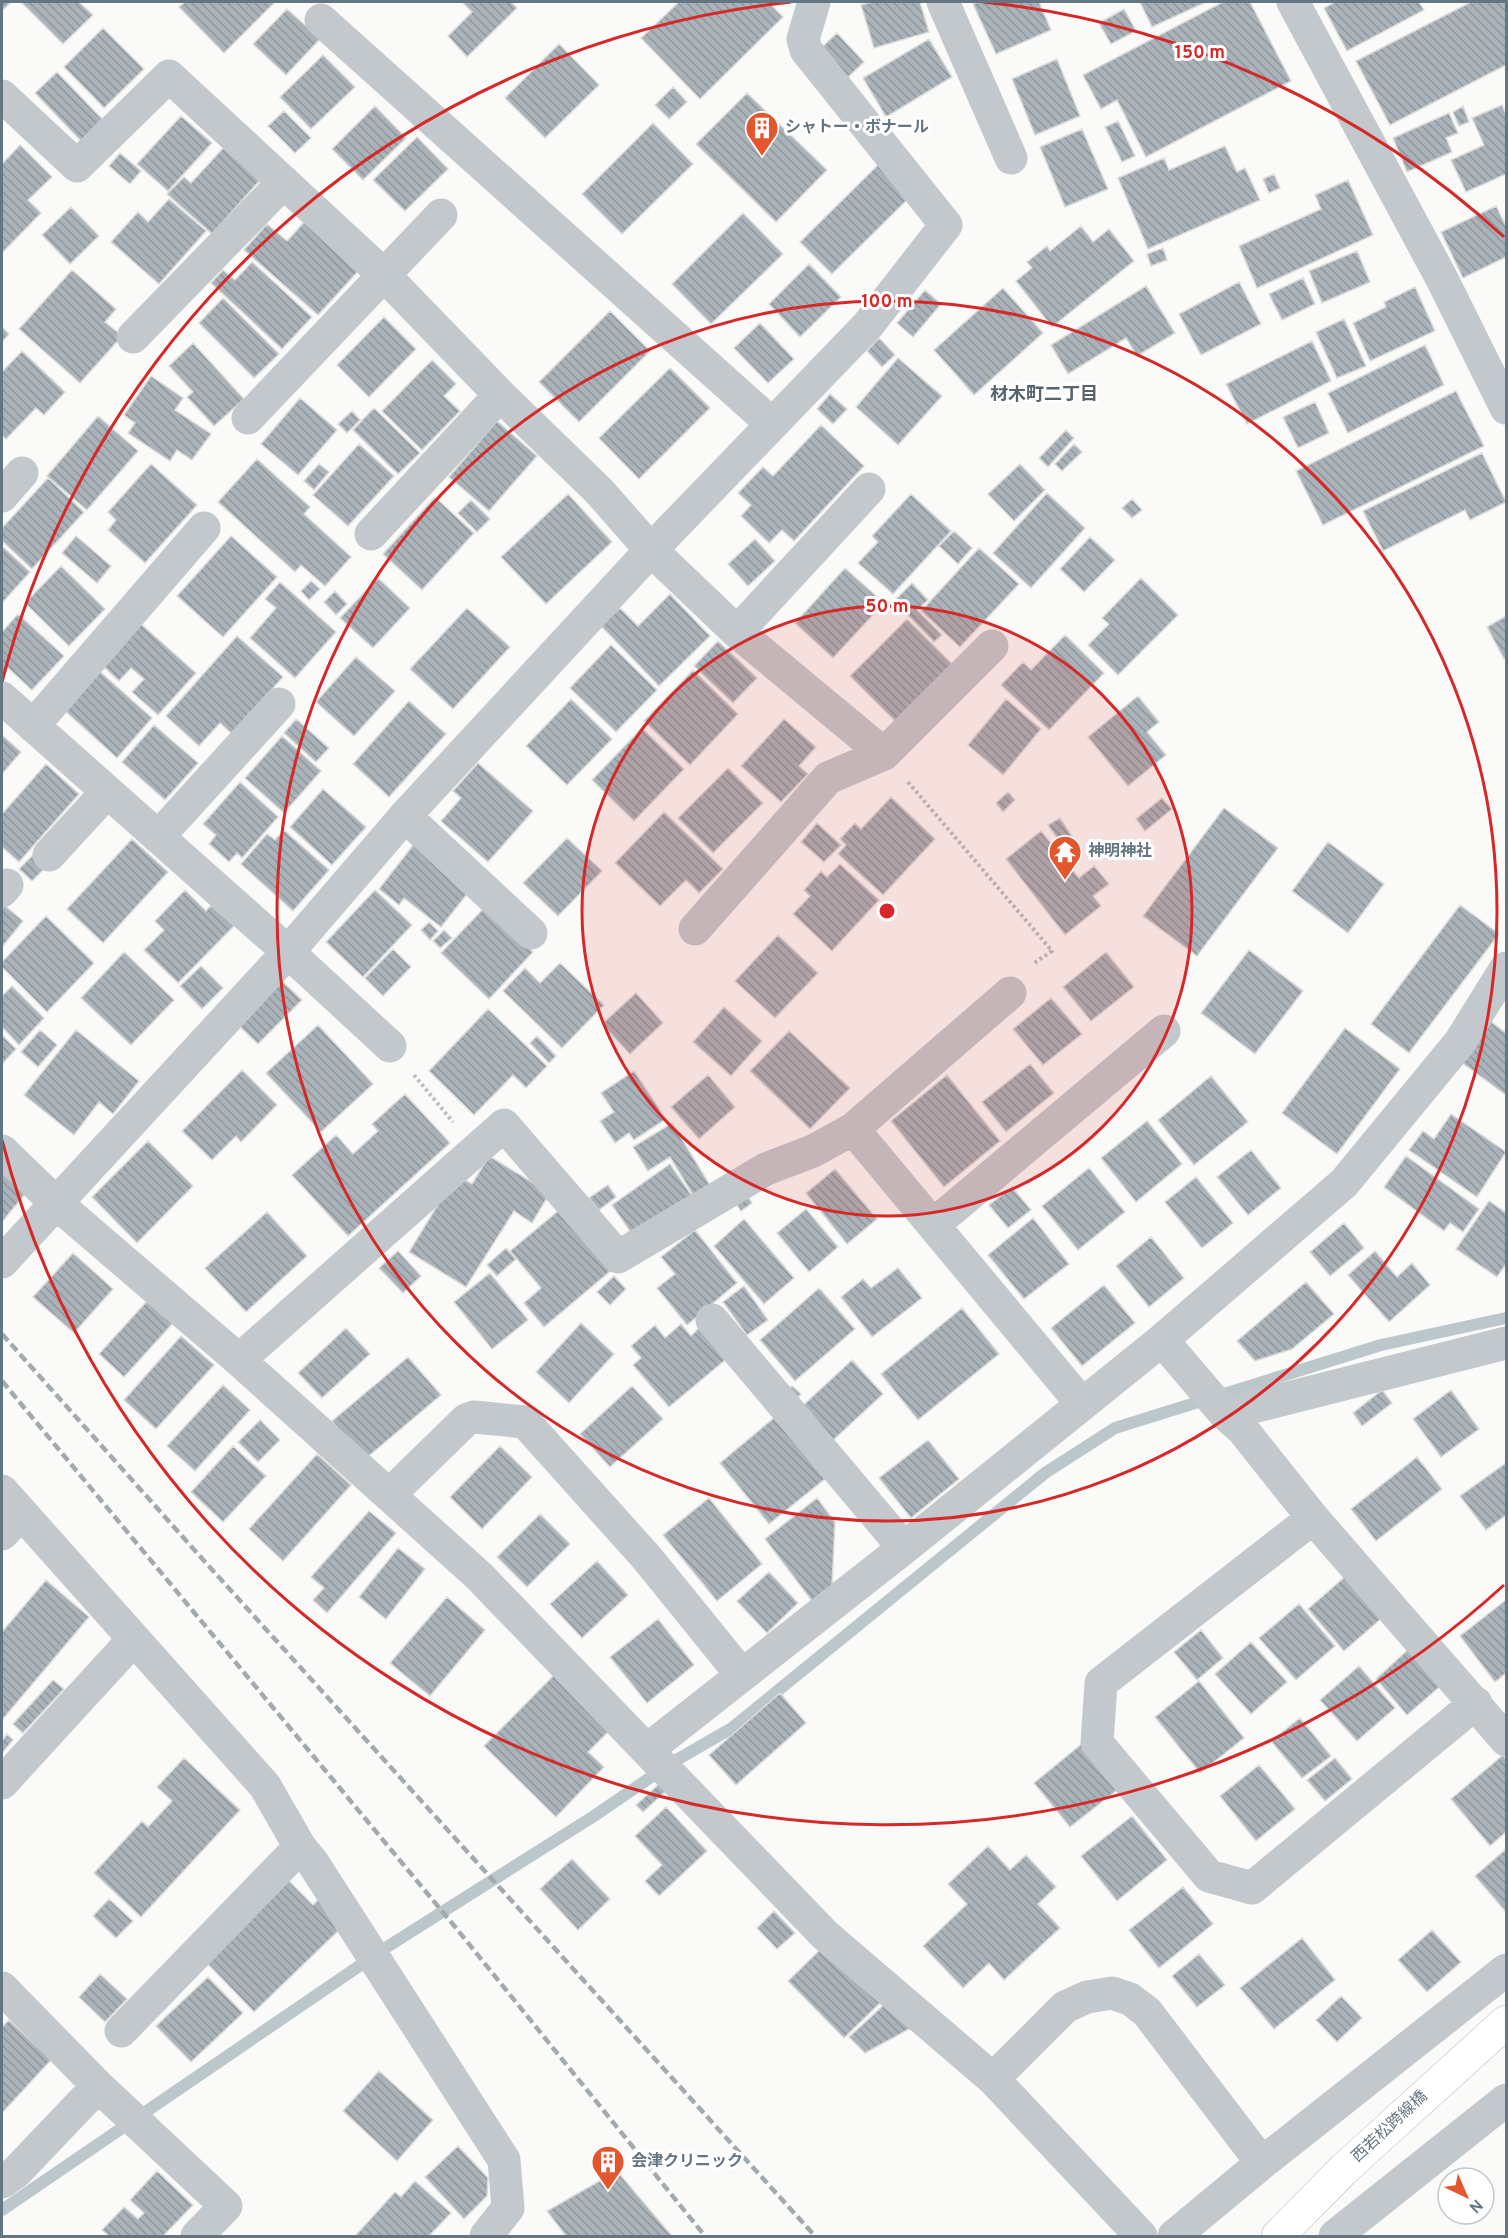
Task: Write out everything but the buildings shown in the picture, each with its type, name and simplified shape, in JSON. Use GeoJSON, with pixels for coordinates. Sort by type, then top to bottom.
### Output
{"type":"FeatureCollection","features":[{"type":"Feature","properties":{"kind":"main road","name":"西若松跨線橋"},"geometry":{"type":"LineString","coordinates":[[1278,2236],[1343,2170],[1506,2022]]}},
{"type":"Feature","properties":{"kind":"street"},"geometry":{"type":"LineString","coordinates":[[2,1262],[288,952],[405,816],[651,550],[868,325],[946,225],[806,50],[803,39],[814,2]]}},
{"type":"Feature","properties":{"kind":"street"},"geometry":{"type":"LineString","coordinates":[[943,2],[1011,158]]}},
{"type":"Feature","properties":{"kind":"street"},"geometry":{"type":"LineString","coordinates":[[1293,2],[1442,279],[1506,408]]}},
{"type":"Feature","properties":{"kind":"street"},"geometry":{"type":"LineString","coordinates":[[321,20],[772,424]]}},
{"type":"Feature","properties":{"kind":"street"},"geometry":{"type":"LineString","coordinates":[[2,96],[77,166],[169,76],[384,275],[500,395],[599,491],[651,550],[737,632],[884,754]]}},
{"type":"Feature","properties":{"kind":"street"},"geometry":{"type":"LineString","coordinates":[[133,337],[284,182]]}},
{"type":"Feature","properties":{"kind":"street"},"geometry":{"type":"LineString","coordinates":[[248,417],[441,215]]}},
{"type":"Feature","properties":{"kind":"street"},"geometry":{"type":"LineString","coordinates":[[371,534],[500,395]]}},
{"type":"Feature","properties":{"kind":"street"},"geometry":{"type":"LineString","coordinates":[[737,632],[869,489]]}},
{"type":"Feature","properties":{"kind":"street"},"geometry":{"type":"LineString","coordinates":[[33,726],[204,528]]}},
{"type":"Feature","properties":{"kind":"street"},"geometry":{"type":"LineString","coordinates":[[695,929],[828,778],[884,754],[993,646]]}},
{"type":"Feature","properties":{"kind":"street"},"geometry":{"type":"LineString","coordinates":[[2,698],[288,952],[390,1046]]}},
{"type":"Feature","properties":{"kind":"street"},"geometry":{"type":"LineString","coordinates":[[158,837],[279,704]]}},
{"type":"Feature","properties":{"kind":"street"},"geometry":{"type":"LineString","coordinates":[[49,855],[107,792]]}},
{"type":"Feature","properties":{"kind":"street"},"geometry":{"type":"LineString","coordinates":[[405,816],[531,933]]}},
{"type":"Feature","properties":{"kind":"street"},"geometry":{"type":"LineString","coordinates":[[653,1756],[741,1674],[904,1548],[1162,1340],[1344,1183],[1460,1042],[1506,968]]}},
{"type":"Feature","properties":{"kind":"street"},"geometry":{"type":"LineString","coordinates":[[239,1360],[504,1125],[618,1257],[766,1169],[813,1151],[853,1128],[1010,993]]}},
{"type":"Feature","properties":{"kind":"street"},"geometry":{"type":"LineString","coordinates":[[933,1225],[1164,1031]]}},
{"type":"Feature","properties":{"kind":"street"},"geometry":{"type":"LineString","coordinates":[[853,1128],[1082,1404]]}},
{"type":"Feature","properties":{"kind":"street"},"geometry":{"type":"LineString","coordinates":[[2,1151],[56,1203],[239,1360],[479,1576],[825,1935],[993,2079],[1142,2236]]}},
{"type":"Feature","properties":{"kind":"street"},"geometry":{"type":"LineString","coordinates":[[712,1320],[904,1548]]}},
{"type":"Feature","properties":{"kind":"street"},"geometry":{"type":"LineString","coordinates":[[1162,1340],[1225,1414],[1243,1430],[1313,1518],[1506,1740]]}},
{"type":"Feature","properties":{"kind":"street"},"geometry":{"type":"LineString","coordinates":[[1225,1414],[1506,1343]]}},
{"type":"Feature","properties":{"kind":"street"},"geometry":{"type":"LineString","coordinates":[[389,1495],[466,1419],[474,1417],[525,1422],[646,1558],[741,1674]]}},
{"type":"Feature","properties":{"kind":"street"},"geometry":{"type":"LineString","coordinates":[[8,1513],[133,1640],[266,1786],[300,1847],[314,1863],[504,2160],[508,2208],[486,2236]]}},
{"type":"Feature","properties":{"kind":"street"},"geometry":{"type":"LineString","coordinates":[[1313,1518],[1101,1683],[1097,1743],[1209,1876],[1252,1888],[1476,1703]]}},
{"type":"Feature","properties":{"kind":"street"},"geometry":{"type":"LineString","coordinates":[[2,1783],[133,1640]]}},
{"type":"Feature","properties":{"kind":"street"},"geometry":{"type":"LineString","coordinates":[[121,2031],[300,1847]]}},
{"type":"Feature","properties":{"kind":"street"},"geometry":{"type":"LineString","coordinates":[[1174,2236],[1262,2163],[1506,1970]]}},
{"type":"Feature","properties":{"kind":"street"},"geometry":{"type":"LineString","coordinates":[[2,1988],[98,2086],[226,2206],[197,2236]]}},
{"type":"Feature","properties":{"kind":"street"},"geometry":{"type":"LineString","coordinates":[[993,2079],[1065,2007],[1088,1997],[1112,1993],[1130,1999],[1147,2012],[1262,2163]]}},
{"type":"Feature","properties":{"kind":"street"},"geometry":{"type":"LineString","coordinates":[[2,2182],[16,2172],[98,2086]]}},
{"type":"Feature","properties":{"kind":"street"},"geometry":{"type":"LineString","coordinates":[[1335,2236],[1506,2100]]}},
{"type":"Feature","properties":{"kind":"path"},"geometry":{"type":"LineString","coordinates":[[884,754],[1052,951],[1020,975],[1010,993]]}},
{"type":"Feature","properties":{"kind":"path"},"geometry":{"type":"LineString","coordinates":[[390,1046],[477,1150]]}},
{"type":"Feature","properties":{"kind":"waterway"},"geometry":{"type":"LineString","coordinates":[[2,2210],[387,1947],[594,1816],[673,1762],[732,1728],[1045,1473],[1115,1428],[1381,1345],[1506,1318]]}},
{"type":"Feature","properties":{"kind":"railway"},"geometry":{"type":"LineString","coordinates":[[2,1334],[815,2236]]}},
{"type":"Feature","properties":{"kind":"railway"},"geometry":{"type":"LineString","coordinates":[[2,1381],[456,1928],[705,2236]]}},
{"type":"Feature","properties":{"kind":"place","name":"シャトー・ボナール"},"geometry":{"type":"Point","coordinates":[762,157]}},
{"type":"Feature","properties":{"kind":"place","name":"神明神社"},"geometry":{"type":"Point","coordinates":[1065,881]}},
{"type":"Feature","properties":{"kind":"place","name":"会津クリニック"},"geometry":{"type":"Point","coordinates":[608,2191]}},
{"type":"Feature","properties":{"kind":"district","name":"材木町二丁目"},"geometry":{"type":"Point","coordinates":[1044,395]}}]}
